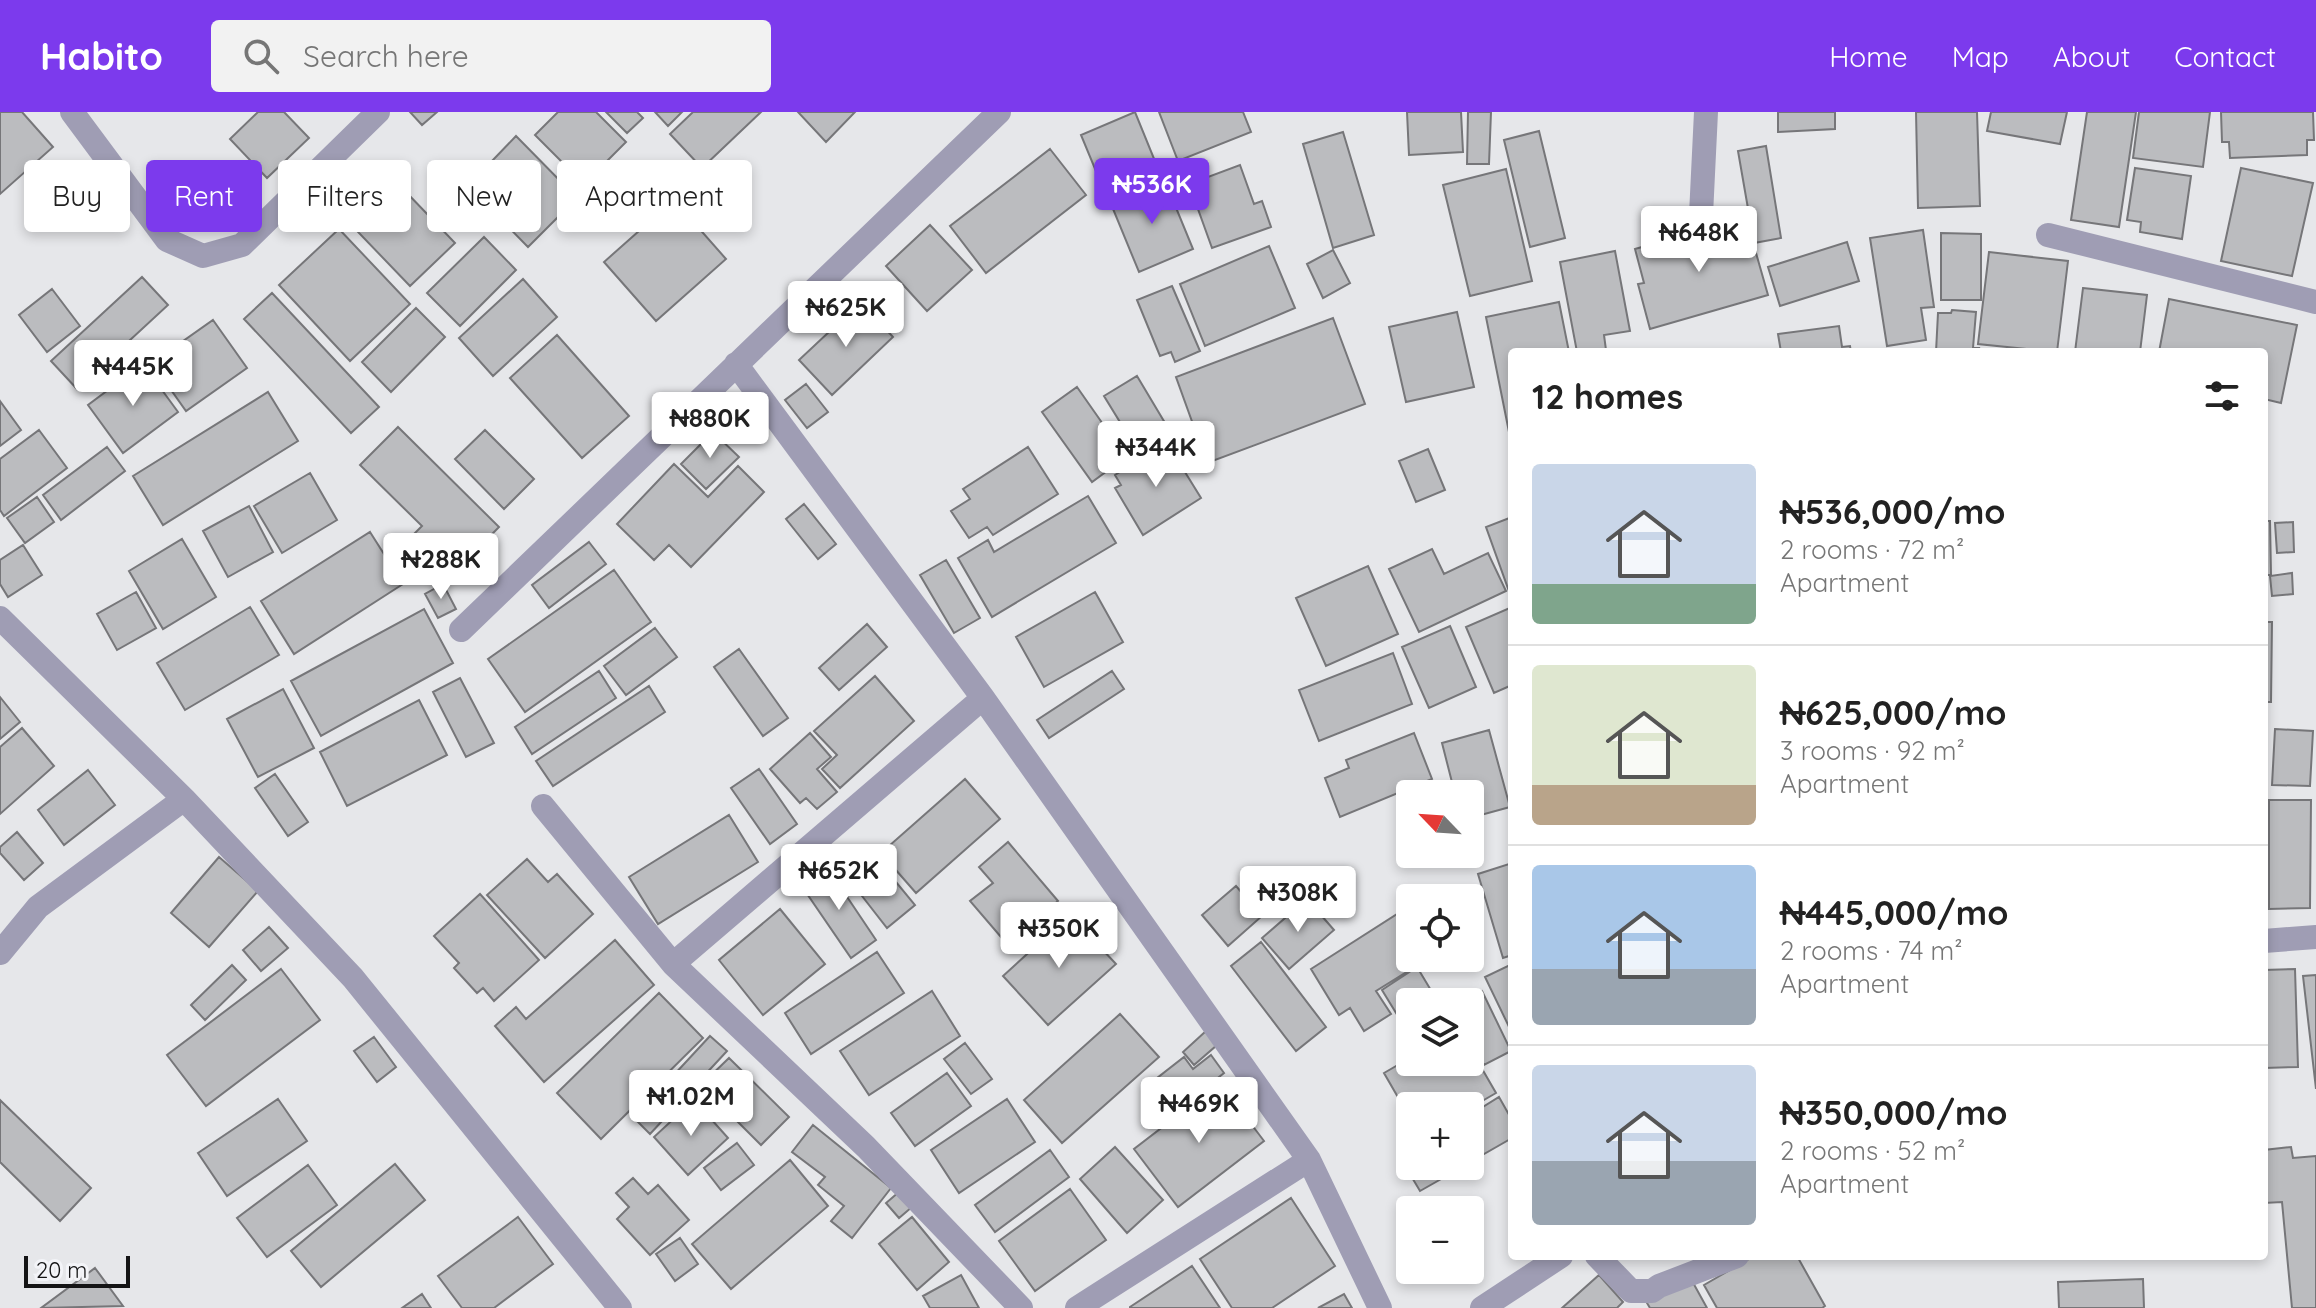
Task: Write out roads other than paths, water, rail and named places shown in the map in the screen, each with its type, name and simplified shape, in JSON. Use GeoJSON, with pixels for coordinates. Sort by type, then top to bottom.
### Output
{"type":"FeatureCollection","features":[{"type":"Feature","properties":{"kind":"street"},"geometry":{"type":"LineString","coordinates":[[72,112],[167,240],[203,256],[242,245],[378,112]]}},
{"type":"Feature","properties":{"kind":"street"},"geometry":{"type":"LineString","coordinates":[[461,630],[999,112]]}},
{"type":"Feature","properties":{"kind":"street"},"geometry":{"type":"LineString","coordinates":[[1701,215],[1706,112]]}},
{"type":"Feature","properties":{"kind":"street"},"geometry":{"type":"LineString","coordinates":[[2048,235],[2316,302]]}},
{"type":"Feature","properties":{"kind":"street"},"geometry":{"type":"LineString","coordinates":[[736,364],[983,698],[1309,1160],[1380,1308]]}},
{"type":"Feature","properties":{"kind":"street"},"geometry":{"type":"LineString","coordinates":[[0,618],[184,799],[353,978],[620,1308]]}},
{"type":"Feature","properties":{"kind":"street"},"geometry":{"type":"LineString","coordinates":[[673,964],[983,698]]}},
{"type":"Feature","properties":{"kind":"street"},"geometry":{"type":"LineString","coordinates":[[0,953],[38,907],[184,799]]}},
{"type":"Feature","properties":{"kind":"street"},"geometry":{"type":"LineString","coordinates":[[543,806],[673,964],[866,1147],[1021,1308]]}},
{"type":"Feature","properties":{"kind":"street"},"geometry":{"type":"LineString","coordinates":[[2268,941],[2316,937]]}},
{"type":"Feature","properties":{"kind":"street"},"geometry":{"type":"LineString","coordinates":[[1077,1308],[1309,1160]]}},
{"type":"Feature","properties":{"kind":"street"},"geometry":{"type":"LineString","coordinates":[[1482,1308],[1555,1260]]}},
{"type":"Feature","properties":{"kind":"street"},"geometry":{"type":"LineString","coordinates":[[1601,1260],[1631,1291],[1652,1291],[1727,1260]]}}]}
